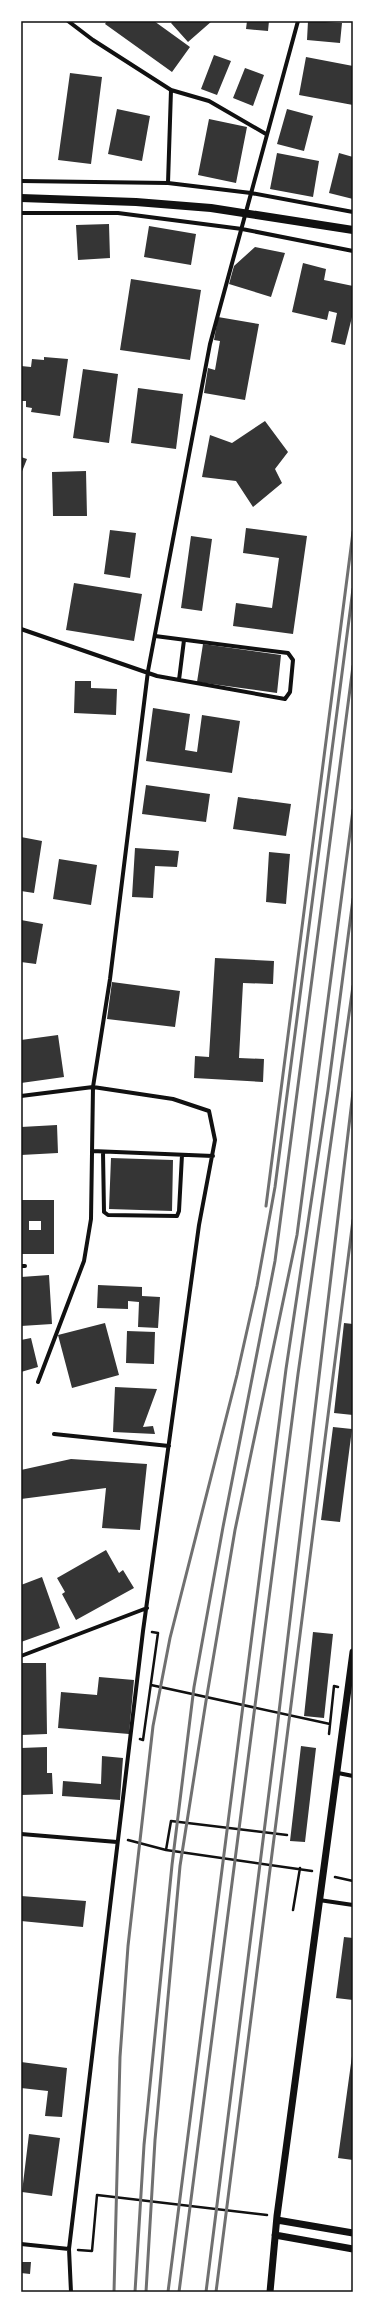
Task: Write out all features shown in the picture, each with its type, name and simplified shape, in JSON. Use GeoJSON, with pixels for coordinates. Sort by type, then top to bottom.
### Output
{"type":"FeatureCollection","features":[{"type":"Feature","properties":{"kind":"main road"},"geometry":{"type":"LineString","coordinates":[[21,198],[136,202],[211,208],[353,230]]}},
{"type":"Feature","properties":{"kind":"street"},"geometry":{"type":"LineString","coordinates":[[68,21],[93,40],[171,90],[209,101],[266,134]]}},
{"type":"Feature","properties":{"kind":"street"},"geometry":{"type":"LineString","coordinates":[[38,1382],[84,1261],[91,1219],[93,1087],[110,979],[148,671],[210,344],[298,21]]}},
{"type":"Feature","properties":{"kind":"street"},"geometry":{"type":"LineString","coordinates":[[168,183],[171,90]]}},
{"type":"Feature","properties":{"kind":"street"},"geometry":{"type":"LineString","coordinates":[[21,181],[168,183],[251,193],[353,212]]}},
{"type":"Feature","properties":{"kind":"street"},"geometry":{"type":"LineString","coordinates":[[21,213],[118,214],[242,229],[353,251]]}},
{"type":"Feature","properties":{"kind":"street"},"geometry":{"type":"LineString","coordinates":[[21,629],[148,671],[157,676],[285,699],[290,692],[293,660],[288,653],[155,636]]}},
{"type":"Feature","properties":{"kind":"street"},"geometry":{"type":"LineString","coordinates":[[179,680],[184,640]]}},
{"type":"Feature","properties":{"kind":"street"},"geometry":{"type":"LineString","coordinates":[[21,1096],[93,1087],[173,1099],[209,1111],[215,1140],[199,1225],[117,1842],[69,2249],[71,2292]]}},
{"type":"Feature","properties":{"kind":"street"},"geometry":{"type":"LineString","coordinates":[[92,1151],[213,1156]]}},
{"type":"Feature","properties":{"kind":"street"},"geometry":{"type":"LineString","coordinates":[[103,1152],[104,1212],[108,1215],[177,1216],[179,1211],[182,1155]]}},
{"type":"Feature","properties":{"kind":"street"},"geometry":{"type":"LineString","coordinates":[[54,1434],[169,1446]]}},
{"type":"Feature","properties":{"kind":"street"},"geometry":{"type":"LineString","coordinates":[[21,1656],[147,1608]]}},
{"type":"Feature","properties":{"kind":"street"},"geometry":{"type":"LineString","coordinates":[[270,2292],[275,2234],[338,1773],[353,1652]]}},
{"type":"Feature","properties":{"kind":"street"},"geometry":{"type":"LineString","coordinates":[[338,1773],[353,1776]]}},
{"type":"Feature","properties":{"kind":"street"},"geometry":{"type":"LineString","coordinates":[[21,1834],[117,1842]]}},
{"type":"Feature","properties":{"kind":"street"},"geometry":{"type":"LineString","coordinates":[[320,1900],[353,1905]]}},
{"type":"Feature","properties":{"kind":"street"},"geometry":{"type":"LineString","coordinates":[[277,2220],[353,2233]]}},
{"type":"Feature","properties":{"kind":"street"},"geometry":{"type":"LineString","coordinates":[[275,2234],[353,2249]]}},
{"type":"Feature","properties":{"kind":"street"},"geometry":{"type":"LineString","coordinates":[[21,2244],[69,2249]]}},
{"type":"Feature","properties":{"kind":"path"},"geometry":{"type":"LineString","coordinates":[[142,1740],[158,1633]]}},
{"type":"Feature","properties":{"kind":"path"},"geometry":{"type":"LineString","coordinates":[[151,1684],[330,1724]]}},
{"type":"Feature","properties":{"kind":"path"},"geometry":{"type":"LineString","coordinates":[[328,1740],[334,1686]]}},
{"type":"Feature","properties":{"kind":"path"},"geometry":{"type":"LineString","coordinates":[[166,1850],[171,1821],[287,1835]]}},
{"type":"Feature","properties":{"kind":"path"},"geometry":{"type":"LineString","coordinates":[[123,1838],[166,1850],[300,1868],[315,1872]]}},
{"type":"Feature","properties":{"kind":"path"},"geometry":{"type":"LineString","coordinates":[[293,1910],[300,1868]]}},
{"type":"Feature","properties":{"kind":"path"},"geometry":{"type":"LineString","coordinates":[[330,1876],[353,1881]]}},
{"type":"Feature","properties":{"kind":"path"},"geometry":{"type":"LineString","coordinates":[[92,2251],[97,2195],[253,2214]]}},
{"type":"Feature","properties":{"kind":"building"},"geometry":{"type":"Polygon","coordinates":[[[107,21],[154,21],[190,47],[172,72],[105,24],[107,21]]]}},
{"type":"Feature","properties":{"kind":"building"},"geometry":{"type":"Polygon","coordinates":[[[173,21],[212,21],[188,42],[171,23],[173,21]]]}},
{"type":"Feature","properties":{"kind":"building"},"geometry":{"type":"Polygon","coordinates":[[[247,21],[269,21],[268,31],[246,29],[247,21]]]}},
{"type":"Feature","properties":{"kind":"building"},"geometry":{"type":"Polygon","coordinates":[[[308,21],[342,23],[340,43],[307,40],[308,21]]]}},
{"type":"Feature","properties":{"kind":"building"},"geometry":{"type":"Polygon","coordinates":[[[214,55],[231,61],[217,95],[201,89],[214,55]]]}},
{"type":"Feature","properties":{"kind":"building"},"geometry":{"type":"Polygon","coordinates":[[[306,57],[353,66],[353,105],[299,95],[306,57]]]}},
{"type":"Feature","properties":{"kind":"building"},"geometry":{"type":"Polygon","coordinates":[[[245,68],[264,75],[253,106],[233,98],[245,68]]]}},
{"type":"Feature","properties":{"kind":"building"},"geometry":{"type":"Polygon","coordinates":[[[70,73],[102,77],[91,164],[58,160],[70,73]]]}},
{"type":"Feature","properties":{"kind":"building"},"geometry":{"type":"Polygon","coordinates":[[[117,109],[150,116],[142,161],[108,154],[117,109]]]}},
{"type":"Feature","properties":{"kind":"building"},"geometry":{"type":"Polygon","coordinates":[[[287,109],[313,116],[304,151],[277,144],[287,109]]]}},
{"type":"Feature","properties":{"kind":"building"},"geometry":{"type":"Polygon","coordinates":[[[209,119],[247,127],[236,183],[198,175],[209,119]]]}},
{"type":"Feature","properties":{"kind":"building"},"geometry":{"type":"Polygon","coordinates":[[[277,153],[319,161],[313,197],[270,189],[277,153]]]}},
{"type":"Feature","properties":{"kind":"building"},"geometry":{"type":"Polygon","coordinates":[[[339,153],[353,157],[353,199],[329,193],[339,153]]]}},
{"type":"Feature","properties":{"kind":"building"},"geometry":{"type":"Polygon","coordinates":[[[109,224],[110,258],[78,260],[76,225],[109,224]]]}},
{"type":"Feature","properties":{"kind":"building"},"geometry":{"type":"Polygon","coordinates":[[[149,226],[196,234],[191,265],[144,257],[149,226]]]}},
{"type":"Feature","properties":{"kind":"building"},"geometry":{"type":"Polygon","coordinates":[[[255,247],[285,253],[271,297],[229,284],[234,266],[255,247]]]}},
{"type":"Feature","properties":{"kind":"building"},"geometry":{"type":"Polygon","coordinates":[[[303,263],[326,269],[324,280],[353,286],[353,313],[345,345],[331,342],[337,313],[329,311],[327,320],[292,312],[303,263]]]}},
{"type":"Feature","properties":{"kind":"building"},"geometry":{"type":"Polygon","coordinates":[[[131,279],[201,290],[190,360],[120,350],[131,279]]]}},
{"type":"Feature","properties":{"kind":"building"},"geometry":{"type":"Polygon","coordinates":[[[218,317],[259,324],[245,400],[204,393],[208,368],[215,370],[220,341],[214,340],[218,317]]]}},
{"type":"Feature","properties":{"kind":"building"},"geometry":{"type":"Polygon","coordinates":[[[44,357],[68,359],[60,416],[31,412],[32,408],[26,407],[26,401],[21,401],[21,366],[31,367],[32,359],[44,360],[44,357]]]}},
{"type":"Feature","properties":{"kind":"building"},"geometry":{"type":"Polygon","coordinates":[[[83,369],[118,374],[109,443],[73,438],[83,369]]]}},
{"type":"Feature","properties":{"kind":"building"},"geometry":{"type":"Polygon","coordinates":[[[138,388],[183,394],[176,449],[131,443],[138,388]]]}},
{"type":"Feature","properties":{"kind":"building"},"geometry":{"type":"Polygon","coordinates":[[[265,421],[288,452],[275,469],[282,483],[253,507],[236,481],[202,477],[210,435],[232,443],[265,421]]]}},
{"type":"Feature","properties":{"kind":"building"},"geometry":{"type":"Polygon","coordinates":[[[21,457],[27,459],[21,474],[21,457]]]}},
{"type":"Feature","properties":{"kind":"building"},"geometry":{"type":"Polygon","coordinates":[[[86,471],[87,516],[53,516],[52,472],[86,471]]]}},
{"type":"Feature","properties":{"kind":"building"},"geometry":{"type":"Polygon","coordinates":[[[246,528],[307,536],[293,634],[233,626],[236,603],[272,608],[279,558],[243,553],[246,528]]]}},
{"type":"Feature","properties":{"kind":"building"},"geometry":{"type":"Polygon","coordinates":[[[110,530],[136,533],[130,578],[104,574],[110,530]]]}},
{"type":"Feature","properties":{"kind":"building"},"geometry":{"type":"Polygon","coordinates":[[[191,536],[212,539],[202,611],[181,608],[191,536]]]}},
{"type":"Feature","properties":{"kind":"building"},"geometry":{"type":"Polygon","coordinates":[[[74,583],[142,594],[134,641],[66,630],[74,583]]]}},
{"type":"Feature","properties":{"kind":"building"},"geometry":{"type":"Polygon","coordinates":[[[203,644],[281,655],[277,693],[197,682],[203,644]]]}},
{"type":"Feature","properties":{"kind":"building"},"geometry":{"type":"Polygon","coordinates":[[[75,681],[91,681],[91,688],[117,689],[116,715],[74,713],[75,681]]]}},
{"type":"Feature","properties":{"kind":"building"},"geometry":{"type":"Polygon","coordinates":[[[153,708],[190,714],[185,750],[197,752],[202,715],[240,721],[232,773],[146,761],[153,708]]]}},
{"type":"Feature","properties":{"kind":"building"},"geometry":{"type":"Polygon","coordinates":[[[146,785],[210,794],[206,822],[142,814],[146,785]]]}},
{"type":"Feature","properties":{"kind":"building"},"geometry":{"type":"Polygon","coordinates":[[[238,797],[291,804],[286,836],[233,829],[238,797]]]}},
{"type":"Feature","properties":{"kind":"building"},"geometry":{"type":"Polygon","coordinates":[[[21,837],[42,841],[34,893],[21,891],[21,837]]]}},
{"type":"Feature","properties":{"kind":"building"},"geometry":{"type":"Polygon","coordinates":[[[135,848],[179,851],[177,867],[155,866],[153,898],[132,897],[135,848]]]}},
{"type":"Feature","properties":{"kind":"building"},"geometry":{"type":"Polygon","coordinates":[[[269,852],[290,854],[286,904],[266,902],[269,852]]]}},
{"type":"Feature","properties":{"kind":"building"},"geometry":{"type":"Polygon","coordinates":[[[59,859],[97,865],[91,905],[53,899],[59,859]]]}},
{"type":"Feature","properties":{"kind":"building"},"geometry":{"type":"Polygon","coordinates":[[[21,920],[43,924],[36,964],[21,962],[21,920]]]}},
{"type":"Feature","properties":{"kind":"building"},"geometry":{"type":"Polygon","coordinates":[[[215,958],[274,961],[273,984],[243,983],[239,1058],[264,1059],[263,1082],[194,1078],[195,1056],[209,1057],[215,958]]]}},
{"type":"Feature","properties":{"kind":"building"},"geometry":{"type":"Polygon","coordinates":[[[112,982],[180,991],[175,1027],[107,1019],[112,982]]]}},
{"type":"Feature","properties":{"kind":"building"},"geometry":{"type":"Polygon","coordinates":[[[58,1035],[64,1077],[21,1083],[21,1040],[58,1035]]]}},
{"type":"Feature","properties":{"kind":"building"},"geometry":{"type":"Polygon","coordinates":[[[57,1125],[58,1153],[21,1155],[21,1127],[57,1125]]]}},
{"type":"Feature","properties":{"kind":"building"},"geometry":{"type":"Polygon","coordinates":[[[111,1158],[173,1160],[172,1211],[109,1209],[111,1158]]]}},
{"type":"Feature","properties":{"kind":"building"},"geometry":{"type":"Polygon","coordinates":[[[21,1200],[54,1200],[54,1254],[21,1254],[21,1200]],[[29,1221],[29,1230],[41,1230],[41,1221],[29,1221]]]}},
{"type":"Feature","properties":{"kind":"building"},"geometry":{"type":"Polygon","coordinates":[[[49,1275],[52,1324],[21,1326],[21,1277],[49,1275]]]}},
{"type":"Feature","properties":{"kind":"building"},"geometry":{"type":"Polygon","coordinates":[[[98,1285],[142,1287],[142,1296],[160,1297],[158,1328],[138,1327],[139,1302],[128,1301],[128,1309],[97,1308],[98,1285]]]}},
{"type":"Feature","properties":{"kind":"building"},"geometry":{"type":"Polygon","coordinates":[[[105,1323],[119,1375],[72,1388],[58,1335],[105,1323]]]}},
{"type":"Feature","properties":{"kind":"building"},"geometry":{"type":"Polygon","coordinates":[[[344,1323],[353,1324],[353,1415],[334,1413],[344,1323]]]}},
{"type":"Feature","properties":{"kind":"building"},"geometry":{"type":"Polygon","coordinates":[[[127,1331],[155,1332],[154,1364],[126,1363],[127,1331]]]}},
{"type":"Feature","properties":{"kind":"building"},"geometry":{"type":"Polygon","coordinates":[[[31,1338],[38,1367],[21,1372],[21,1340],[31,1338]]]}},
{"type":"Feature","properties":{"kind":"building"},"geometry":{"type":"Polygon","coordinates":[[[115,1387],[157,1389],[143,1427],[153,1426],[155,1434],[113,1432],[115,1387]]]}},
{"type":"Feature","properties":{"kind":"building"},"geometry":{"type":"Polygon","coordinates":[[[333,1427],[352,1429],[340,1522],[321,1520],[333,1427]]]}},
{"type":"Feature","properties":{"kind":"building"},"geometry":{"type":"Polygon","coordinates":[[[71,1459],[147,1464],[140,1530],[102,1528],[106,1488],[21,1499],[21,1470],[71,1459]]]}},
{"type":"Feature","properties":{"kind":"building"},"geometry":{"type":"Polygon","coordinates":[[[106,1550],[119,1573],[123,1570],[134,1588],[76,1620],[62,1594],[65,1592],[57,1578],[106,1550]]]}},
{"type":"Feature","properties":{"kind":"building"},"geometry":{"type":"Polygon","coordinates":[[[42,1577],[60,1628],[21,1642],[21,1585],[42,1577]]]}},
{"type":"Feature","properties":{"kind":"building"},"geometry":{"type":"Polygon","coordinates":[[[313,1632],[333,1634],[324,1718],[304,1716],[313,1632]]]}},
{"type":"Feature","properties":{"kind":"building"},"geometry":{"type":"Polygon","coordinates":[[[21,1663],[46,1663],[47,1734],[21,1735],[21,1663]]]}},
{"type":"Feature","properties":{"kind":"building"},"geometry":{"type":"Polygon","coordinates":[[[99,1677],[134,1680],[129,1734],[58,1728],[61,1692],[97,1695],[99,1677]]]}},
{"type":"Feature","properties":{"kind":"building"},"geometry":{"type":"Polygon","coordinates":[[[301,1746],[316,1748],[305,1842],[290,1841],[301,1746]]]}},
{"type":"Feature","properties":{"kind":"building"},"geometry":{"type":"Polygon","coordinates":[[[47,1747],[47,1773],[52,1773],[53,1794],[21,1795],[21,1748],[47,1747]]]}},
{"type":"Feature","properties":{"kind":"building"},"geometry":{"type":"Polygon","coordinates":[[[102,1756],[123,1758],[120,1800],[62,1796],[63,1781],[101,1784],[102,1756]]]}},
{"type":"Feature","properties":{"kind":"building"},"geometry":{"type":"Polygon","coordinates":[[[21,1896],[86,1901],[83,1927],[21,1921],[21,1896]]]}},
{"type":"Feature","properties":{"kind":"building"},"geometry":{"type":"Polygon","coordinates":[[[344,1937],[353,1938],[353,2000],[336,1998],[344,1937]]]}},
{"type":"Feature","properties":{"kind":"building"},"geometry":{"type":"Polygon","coordinates":[[[353,2056],[353,2160],[338,2158],[353,2056]]]}},
{"type":"Feature","properties":{"kind":"building"},"geometry":{"type":"Polygon","coordinates":[[[21,2062],[67,2068],[62,2117],[45,2116],[48,2091],[21,2088],[21,2062]]]}},
{"type":"Feature","properties":{"kind":"building"},"geometry":{"type":"Polygon","coordinates":[[[29,2134],[60,2138],[52,2196],[22,2192],[29,2134]]]}},
{"type":"Feature","properties":{"kind":"building"},"geometry":{"type":"Polygon","coordinates":[[[21,2262],[31,2262],[30,2274],[21,2273],[21,2262]]]}},
{"type":"Feature","properties":{"kind":"railway"},"geometry":{"type":"LineString","coordinates":[[266,1206],[353,532]]}},
{"type":"Feature","properties":{"kind":"railway"},"geometry":{"type":"LineString","coordinates":[[114,2292],[120,2057],[128,1946],[153,1726],[170,1638],[237,1375],[257,1286],[275,1187],[353,589]]}},
{"type":"Feature","properties":{"kind":"railway"},"geometry":{"type":"LineString","coordinates":[[135,2292],[144,2145],[172,1865],[194,1687],[223,1527],[275,1261],[353,666]]}},
{"type":"Feature","properties":{"kind":"railway"},"geometry":{"type":"LineString","coordinates":[[146,2292],[155,2140],[180,1866],[235,1530],[297,1235],[353,810]]}},
{"type":"Feature","properties":{"kind":"railway"},"geometry":{"type":"LineString","coordinates":[[168,2292],[286,1369],[328,1090],[353,899]]}},
{"type":"Feature","properties":{"kind":"railway"},"geometry":{"type":"LineString","coordinates":[[179,2292],[298,1374],[353,986]]}},
{"type":"Feature","properties":{"kind":"railway"},"geometry":{"type":"LineString","coordinates":[[206,2292],[276,1737],[353,1092]]}},
{"type":"Feature","properties":{"kind":"railway"},"geometry":{"type":"LineString","coordinates":[[216,2292],[353,1220]]}}]}
